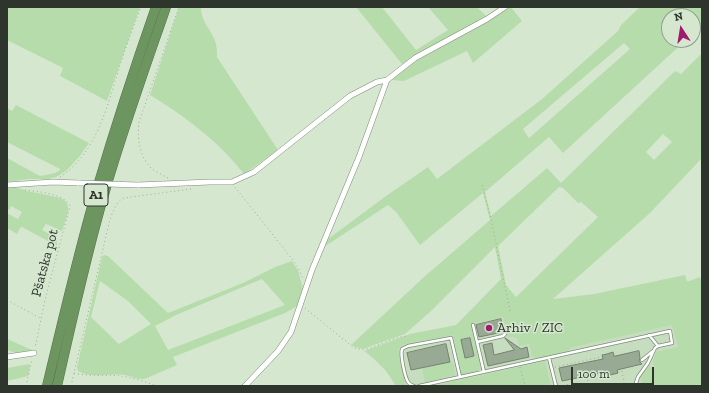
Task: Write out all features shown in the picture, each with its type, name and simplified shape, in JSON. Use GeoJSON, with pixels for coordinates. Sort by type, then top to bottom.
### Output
{"type":"FeatureCollection","features":[{"type":"Feature","properties":{"kind":"highway","name":"A1"},"geometry":{"type":"LineString","coordinates":[[47,386],[97,190],[133,73],[156,7]]}},
{"type":"Feature","properties":{"kind":"highway","name":"A1"},"geometry":{"type":"LineString","coordinates":[[57,386],[73,314],[105,192],[166,7]]}},
{"type":"Feature","properties":{"kind":"street"},"geometry":{"type":"LineString","coordinates":[[7,185],[53,182],[138,185],[232,182],[254,172],[350,96],[377,82],[387,80],[415,58],[487,19],[505,7]]}},
{"type":"Feature","properties":{"kind":"street"},"geometry":{"type":"LineString","coordinates":[[245,386],[270,360],[286,341],[291,332],[312,270],[359,157],[387,80]]}},
{"type":"Feature","properties":{"kind":"street"},"geometry":{"type":"LineString","coordinates":[[7,357],[34,353]]}},
{"type":"Feature","properties":{"kind":"lane"},"geometry":{"type":"LineString","coordinates":[[473,325],[484,372]]}},
{"type":"Feature","properties":{"kind":"lane"},"geometry":{"type":"LineString","coordinates":[[477,342],[503,336],[506,330]]}},
{"type":"Feature","properties":{"kind":"lane"},"geometry":{"type":"LineString","coordinates":[[418,386],[670,331],[672,343],[658,346],[642,360]]}},
{"type":"Feature","properties":{"kind":"lane"},"geometry":{"type":"LineString","coordinates":[[649,336],[658,346]]}},
{"type":"Feature","properties":{"kind":"lane"},"geometry":{"type":"LineString","coordinates":[[414,386],[410,384],[406,378],[401,355],[402,349],[408,346],[451,338],[460,377]]}},
{"type":"Feature","properties":{"kind":"lane"},"geometry":{"type":"LineString","coordinates":[[635,386],[638,377],[648,363],[654,350]]}},
{"type":"Feature","properties":{"kind":"lane"},"geometry":{"type":"LineString","coordinates":[[549,358],[556,386]]}},
{"type":"Feature","properties":{"kind":"path"},"geometry":{"type":"LineString","coordinates":[[53,182],[77,162],[92,141],[101,122],[141,7]]}},
{"type":"Feature","properties":{"kind":"path"},"geometry":{"type":"LineString","coordinates":[[179,7],[142,116],[138,136],[140,149],[151,168],[179,184]]}},
{"type":"Feature","properties":{"kind":"path"},"geometry":{"type":"LineString","coordinates":[[232,182],[298,267],[305,292]]}},
{"type":"Feature","properties":{"kind":"path","name":"Pšatska pot"},"geometry":{"type":"LineString","coordinates":[[16,184],[25,190],[59,196],[65,199],[70,206],[54,262],[26,386]]}},
{"type":"Feature","properties":{"kind":"path"},"geometry":{"type":"LineString","coordinates":[[482,185],[491,219],[510,311]]}},
{"type":"Feature","properties":{"kind":"path"},"geometry":{"type":"LineString","coordinates":[[71,386],[109,223],[117,204],[124,198],[195,188]]}},
{"type":"Feature","properties":{"kind":"path"},"geometry":{"type":"LineString","coordinates":[[7,300],[41,318]]}},
{"type":"Feature","properties":{"kind":"path"},"geometry":{"type":"LineString","coordinates":[[301,306],[312,313],[354,348],[359,350],[373,348],[392,340],[408,336]]}},
{"type":"Feature","properties":{"kind":"path"},"geometry":{"type":"LineString","coordinates":[[552,368],[601,357]]}},
{"type":"Feature","properties":{"kind":"path"},"geometry":{"type":"LineString","coordinates":[[520,364],[525,386]]}},
{"type":"Feature","properties":{"kind":"path"},"geometry":{"type":"LineString","coordinates":[[622,371],[625,386]]}},
{"type":"Feature","properties":{"kind":"path"},"geometry":{"type":"LineString","coordinates":[[74,373],[91,376],[121,376],[141,380],[157,386]]}},
{"type":"Feature","properties":{"kind":"path"},"geometry":{"type":"LineString","coordinates":[[587,376],[589,386]]}},
{"type":"Feature","properties":{"kind":"path"},"geometry":{"type":"LineString","coordinates":[[567,380],[568,386]]}},
{"type":"Feature","properties":{"kind":"shaded area"},"geometry":{"type":"Polygon","coordinates":[[[7,7],[140,7],[107,101],[60,76],[63,68],[7,40],[7,7]]]}},
{"type":"Feature","properties":{"kind":"shaded area"},"geometry":{"type":"Polygon","coordinates":[[[179,7],[201,7],[202,17],[216,44],[217,57],[278,150],[244,174],[234,162],[201,130],[150,95],[179,7]]]}},
{"type":"Feature","properties":{"kind":"shaded area"},"geometry":{"type":"Polygon","coordinates":[[[356,7],[382,7],[416,50],[448,30],[428,7],[477,7],[486,16],[402,64],[356,7]]]}},
{"type":"Feature","properties":{"kind":"shaded area"},"geometry":{"type":"Polygon","coordinates":[[[510,7],[522,21],[473,63],[467,51],[404,81],[392,80],[397,73],[409,65],[492,19],[510,7]]]}},
{"type":"Feature","properties":{"kind":"shaded area"},"geometry":{"type":"Polygon","coordinates":[[[640,7],[702,7],[701,26],[701,8],[661,8],[661,48],[677,48],[563,153],[549,137],[485,192],[491,216],[547,168],[561,183],[675,71],[681,74],[702,53],[702,158],[650,213],[553,299],[594,294],[685,275],[687,281],[699,277],[702,280],[702,386],[643,385],[640,376],[650,365],[651,369],[654,368],[653,360],[656,352],[678,347],[672,325],[570,348],[568,352],[536,359],[532,356],[529,344],[519,346],[515,337],[508,337],[503,317],[471,324],[481,368],[480,371],[463,375],[461,373],[453,335],[402,345],[398,350],[406,386],[396,386],[386,371],[364,351],[410,334],[456,325],[501,279],[495,247],[430,312],[405,334],[363,349],[351,345],[424,277],[490,220],[483,193],[420,245],[396,212],[388,205],[324,247],[328,239],[428,167],[437,179],[542,99],[618,31],[621,25],[640,7]],[[624,43],[523,129],[529,138],[630,49],[624,43]],[[663,134],[646,152],[654,160],[672,142],[663,134]],[[559,187],[498,246],[506,285],[516,297],[598,217],[581,202],[578,203],[563,188],[559,187]]]}},
{"type":"Feature","properties":{"kind":"shaded area"},"geometry":{"type":"Polygon","coordinates":[[[16,105],[89,143],[66,171],[56,177],[48,179],[28,179],[7,182],[7,158],[40,176],[55,173],[60,170],[7,142],[7,108],[12,111],[16,105]]]}},
{"type":"Feature","properties":{"kind":"shaded area"},"geometry":{"type":"Polygon","coordinates":[[[7,187],[15,187],[63,199],[68,207],[68,211],[62,231],[46,224],[42,230],[57,238],[57,246],[22,227],[17,234],[7,228],[7,213],[18,219],[22,212],[11,206],[9,210],[7,209],[7,187]]]}},
{"type":"Feature","properties":{"kind":"shaded area"},"geometry":{"type":"Polygon","coordinates":[[[104,255],[108,256],[168,313],[243,283],[275,267],[292,261],[298,270],[303,289],[299,305],[285,313],[173,357],[177,365],[147,378],[139,379],[125,375],[89,375],[78,371],[77,367],[102,257],[104,255]],[[262,279],[176,315],[155,326],[168,350],[285,305],[262,279]],[[100,281],[91,317],[119,344],[151,324],[128,301],[100,281]]]}},
{"type":"Feature","properties":{"kind":"shaded area"},"geometry":{"type":"Polygon","coordinates":[[[685,276],[702,386],[403,386],[393,341],[685,276]]]}},
{"type":"Feature","properties":{"kind":"shaded area"},"geometry":{"type":"Polygon","coordinates":[[[7,339],[32,350],[16,353],[7,350],[7,339]]]}},
{"type":"Feature","properties":{"kind":"shaded area"},"geometry":{"type":"Polygon","coordinates":[[[545,361],[551,386],[433,386],[545,361]]]}},
{"type":"Feature","properties":{"kind":"shaded area"},"geometry":{"type":"Polygon","coordinates":[[[451,362],[454,364],[455,375],[425,383],[422,368],[451,362]]]}},
{"type":"Feature","properties":{"kind":"shaded area"},"geometry":{"type":"Polygon","coordinates":[[[29,364],[28,376],[7,381],[7,368],[29,364]]]}},
{"type":"Feature","properties":{"kind":"building","name":"Arhiv / ZIC"},"geometry":{"type":"Polygon","coordinates":[[[501,319],[503,332],[479,337],[476,325],[501,319]]]}},
{"type":"Feature","properties":{"kind":"building"},"geometry":{"type":"Polygon","coordinates":[[[470,338],[474,356],[465,358],[461,340],[470,338]]]}},
{"type":"Feature","properties":{"kind":"building"},"geometry":{"type":"Polygon","coordinates":[[[505,338],[521,349],[527,347],[529,357],[488,366],[483,345],[492,343],[494,355],[514,350],[505,338]]]}},
{"type":"Feature","properties":{"kind":"building"},"geometry":{"type":"Polygon","coordinates":[[[446,344],[450,362],[411,370],[407,353],[446,344]]]}},
{"type":"Feature","properties":{"kind":"building"},"geometry":{"type":"Polygon","coordinates":[[[639,351],[639,361],[642,364],[617,370],[618,373],[607,376],[606,372],[562,381],[559,368],[603,359],[602,355],[613,352],[614,356],[639,351]]]}},
{"type":"Feature","properties":{"kind":"place","name":"Arhiv / ZIC"},"geometry":{"type":"Point","coordinates":[489,328]}}]}
